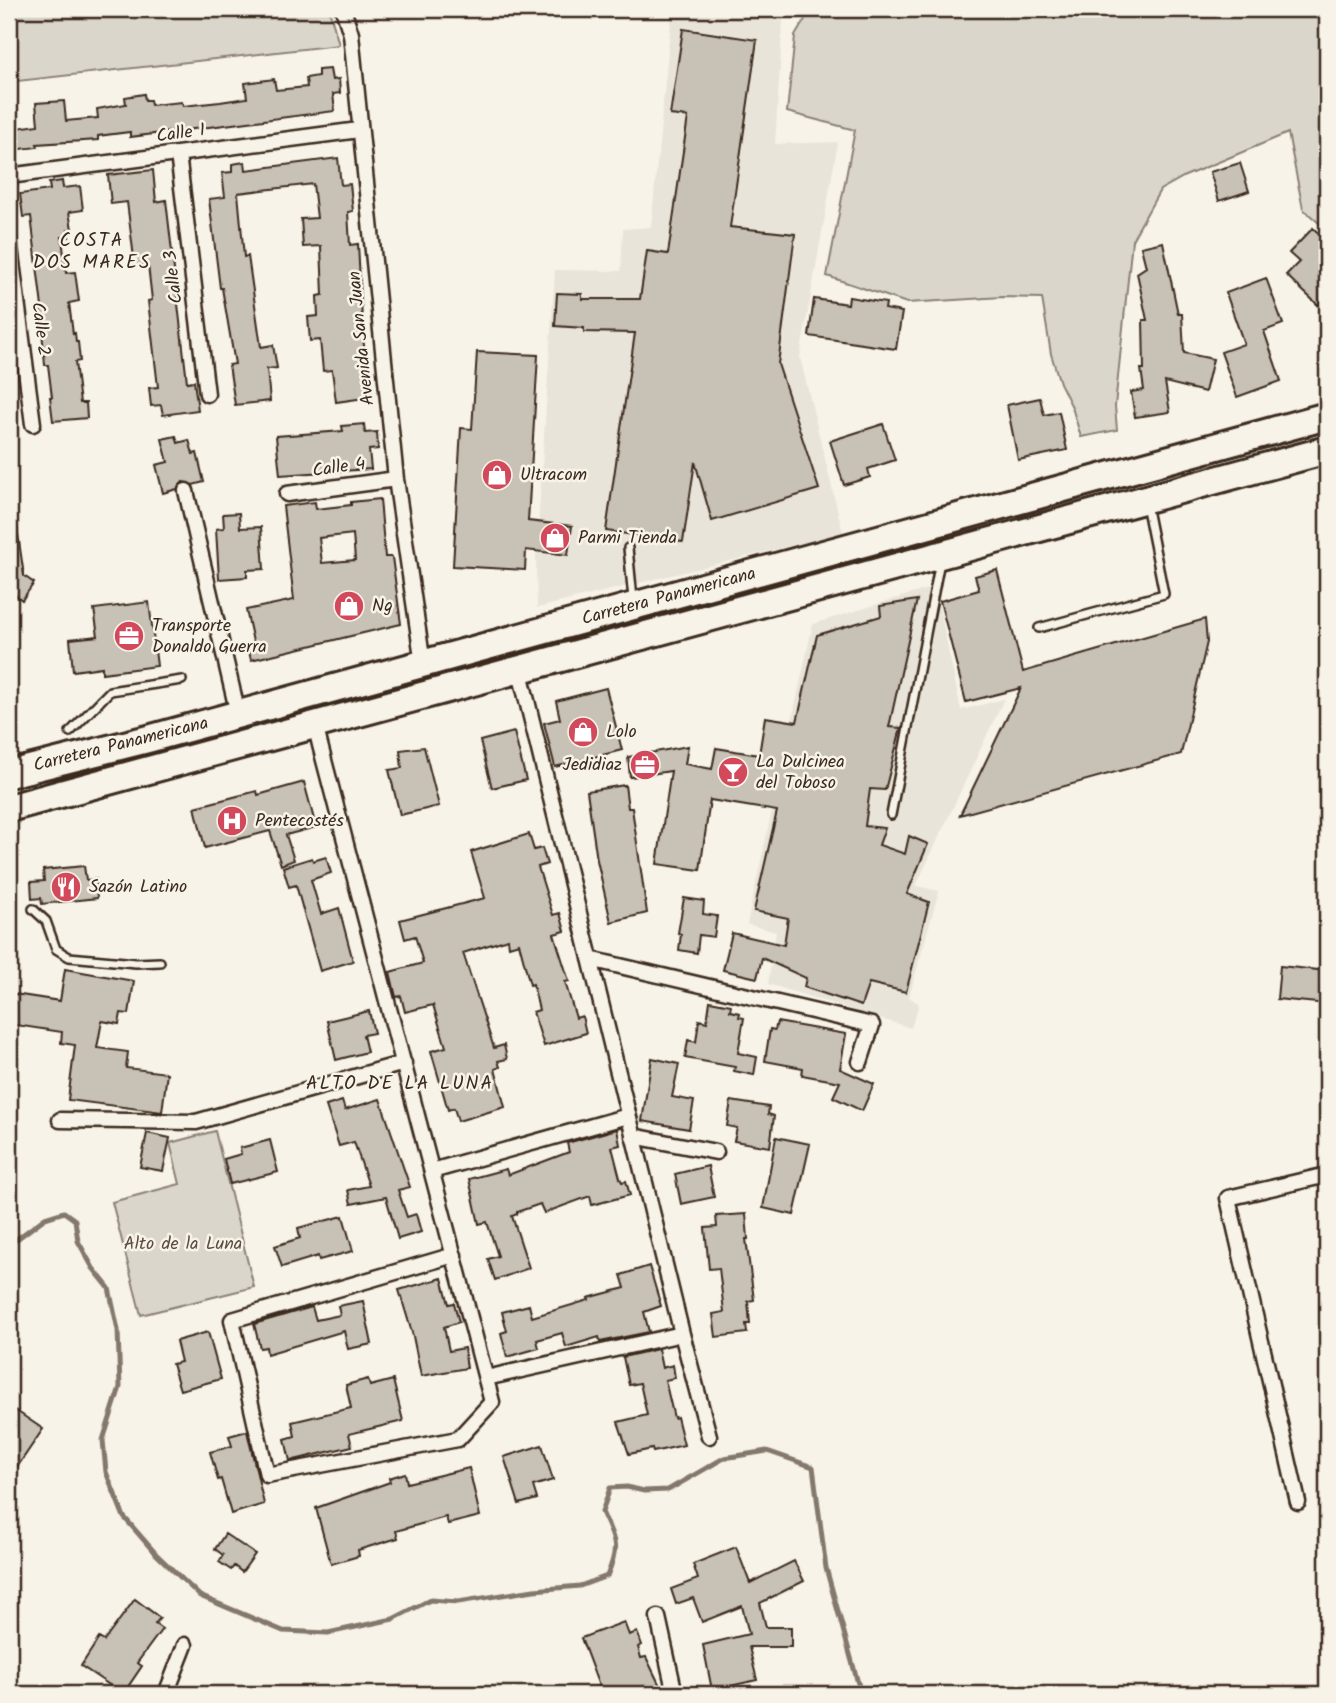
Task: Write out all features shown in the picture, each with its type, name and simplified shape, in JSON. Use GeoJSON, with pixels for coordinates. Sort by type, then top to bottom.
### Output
{"type":"FeatureCollection","features":[{"type":"Feature","properties":{"kind":"highway","name":"Carretera Panamericana"},"geometry":{"type":"LineString","coordinates":[[9,774],[411,667],[630,624],[937,541],[1327,416]]}},
{"type":"Feature","properties":{"kind":"highway","name":"Carretera Panamericana"},"geometry":{"type":"LineString","coordinates":[[9,808],[519,668],[630,624],[937,541],[1145,500],[1327,450]]}},
{"type":"Feature","properties":{"kind":"highway"},"geometry":{"type":"LineString","coordinates":[[148,739],[202,737],[287,716],[296,716],[314,724],[323,709],[332,702],[411,667]]}},
{"type":"Feature","properties":{"kind":"street","name":"Avenida San Juan"},"geometry":{"type":"LineString","coordinates":[[343,9],[351,34],[396,479],[411,667]]}},
{"type":"Feature","properties":{"kind":"street","name":"Calle 1"},"geometry":{"type":"LineString","coordinates":[[9,176],[359,130]]}},
{"type":"Feature","properties":{"kind":"street","name":"Calle 3"},"geometry":{"type":"LineString","coordinates":[[178,154],[207,394]]}},
{"type":"Feature","properties":{"kind":"street","name":"Calle 2"},"geometry":{"type":"LineString","coordinates":[[9,239],[33,424]]}},
{"type":"Feature","properties":{"kind":"street","name":"Calle 4"},"geometry":{"type":"LineString","coordinates":[[287,494],[396,479]]}},
{"type":"Feature","properties":{"kind":"street"},"geometry":{"type":"LineString","coordinates":[[186,491],[238,714]]}},
{"type":"Feature","properties":{"kind":"street"},"geometry":{"type":"LineString","coordinates":[[519,668],[709,1436]]}},
{"type":"Feature","properties":{"kind":"street"},"geometry":{"type":"LineString","coordinates":[[314,724],[404,1063],[432,1171],[454,1255],[486,1378],[492,1402],[458,1439],[267,1475],[232,1320],[454,1255]]}},
{"type":"Feature","properties":{"kind":"street"},"geometry":{"type":"LineString","coordinates":[[590,959],[872,1025],[860,1062]]}},
{"type":"Feature","properties":{"kind":"street"},"geometry":{"type":"LineString","coordinates":[[60,1120],[196,1122],[404,1063]]}},
{"type":"Feature","properties":{"kind":"street"},"geometry":{"type":"LineString","coordinates":[[432,1171],[628,1116]]}},
{"type":"Feature","properties":{"kind":"street"},"geometry":{"type":"LineString","coordinates":[[633,1136],[716,1152]]}},
{"type":"Feature","properties":{"kind":"street"},"geometry":{"type":"LineString","coordinates":[[1298,1502],[1227,1198],[1327,1175]]}},
{"type":"Feature","properties":{"kind":"street"},"geometry":{"type":"LineString","coordinates":[[486,1378],[682,1334]]}},
{"type":"Feature","properties":{"kind":"street"},"geometry":{"type":"LineString","coordinates":[[658,1617],[676,1694]]}},
{"type":"Feature","properties":{"kind":"street"},"geometry":{"type":"LineString","coordinates":[[166,1694],[185,1645]]}},
{"type":"Feature","properties":{"kind":"lane"},"geometry":{"type":"LineString","coordinates":[[1039,628],[1164,594],[1145,500]]}},
{"type":"Feature","properties":{"kind":"lane"},"geometry":{"type":"LineString","coordinates":[[891,815],[937,541]]}},
{"type":"Feature","properties":{"kind":"lane"},"geometry":{"type":"LineString","coordinates":[[628,548],[630,624]]}},
{"type":"Feature","properties":{"kind":"lane"},"geometry":{"type":"LineString","coordinates":[[70,732],[110,691],[182,680]]}},
{"type":"Feature","properties":{"kind":"lane"},"geometry":{"type":"LineString","coordinates":[[33,909],[46,921],[56,948],[69,957],[136,963],[160,962]]}},
{"type":"Feature","properties":{"kind":"shaded area"},"geometry":{"type":"Polygon","coordinates":[[[672,10],[783,20],[775,144],[838,142],[800,357],[843,533],[537,608],[536,557],[555,270],[621,271],[623,229],[651,227],[672,10]]]}},
{"type":"Feature","properties":{"kind":"shaded area"},"geometry":{"type":"Polygon","coordinates":[[[937,586],[961,710],[1004,699],[916,886],[939,891],[909,997],[919,1004],[911,1028],[768,984],[776,932],[747,924],[813,624],[937,586]]]}},
{"type":"Feature","properties":{"kind":"green space"},"geometry":{"type":"Polygon","coordinates":[[[9,9],[329,9],[339,45],[9,82],[9,9]]]}},
{"type":"Feature","properties":{"kind":"green space"},"geometry":{"type":"Polygon","coordinates":[[[811,9],[1327,9],[1327,230],[1303,209],[1288,133],[1185,176],[1160,190],[1132,240],[1115,406],[1117,430],[1081,437],[1051,354],[1042,298],[1002,297],[907,303],[827,276],[855,130],[787,112],[795,36],[811,9]]]}},
{"type":"Feature","properties":{"kind":"green space","name":"Alto de la Luna"},"geometry":{"type":"Polygon","coordinates":[[[215,1131],[254,1287],[141,1315],[112,1202],[180,1184],[170,1143],[215,1131]]]}},
{"type":"Feature","properties":{"kind":"building"},"geometry":{"type":"Polygon","coordinates":[[[683,29],[757,40],[730,227],[795,234],[778,364],[819,489],[712,521],[695,462],[683,542],[606,531],[635,333],[584,332],[584,328],[555,326],[557,293],[582,294],[582,299],[640,299],[647,251],[668,254],[688,117],[670,115],[683,29]]]}},
{"type":"Feature","properties":{"kind":"building"},"geometry":{"type":"Polygon","coordinates":[[[330,69],[332,80],[339,79],[340,93],[333,94],[335,111],[130,137],[130,132],[98,136],[98,140],[37,144],[38,147],[12,150],[10,129],[38,125],[36,103],[64,101],[66,121],[98,118],[97,109],[126,104],[125,97],[144,94],[145,100],[150,100],[151,105],[182,102],[183,106],[220,102],[247,98],[245,83],[274,79],[276,90],[307,87],[306,78],[318,76],[318,70],[330,69]]]}},
{"type":"Feature","properties":{"kind":"building"},"geometry":{"type":"Polygon","coordinates":[[[338,158],[341,185],[350,184],[353,211],[348,212],[350,245],[358,244],[363,339],[372,397],[336,402],[332,370],[323,371],[320,340],[310,341],[308,317],[318,316],[317,296],[323,295],[321,246],[303,247],[301,219],[317,218],[313,184],[238,193],[244,257],[248,256],[261,347],[273,345],[277,368],[267,369],[270,401],[235,405],[229,365],[235,364],[220,288],[209,199],[225,197],[222,173],[232,172],[232,164],[245,162],[246,170],[338,158]]]}},
{"type":"Feature","properties":{"kind":"building"},"geometry":{"type":"Polygon","coordinates":[[[1240,163],[1249,191],[1219,201],[1210,172],[1240,163]]]}},
{"type":"Feature","properties":{"kind":"building"},"geometry":{"type":"Polygon","coordinates":[[[153,170],[156,202],[166,200],[187,382],[194,381],[198,410],[163,415],[161,405],[151,406],[149,388],[158,387],[148,301],[152,300],[148,265],[135,266],[127,202],[111,204],[108,175],[153,170]]]}},
{"type":"Feature","properties":{"kind":"building"},"geometry":{"type":"Polygon","coordinates":[[[62,181],[63,188],[80,186],[83,210],[69,212],[72,229],[68,230],[69,237],[62,237],[66,273],[75,272],[79,301],[69,303],[73,334],[75,333],[78,342],[80,361],[75,362],[80,403],[86,403],[87,418],[53,421],[31,216],[23,217],[20,194],[50,190],[49,183],[62,181]]]}},
{"type":"Feature","properties":{"kind":"building"},"geometry":{"type":"Polygon","coordinates":[[[1313,228],[1327,241],[1322,247],[1327,252],[1327,295],[1318,305],[1286,275],[1299,262],[1289,253],[1313,228]]]}},
{"type":"Feature","properties":{"kind":"building"},"geometry":{"type":"Polygon","coordinates":[[[1163,242],[1178,314],[1182,314],[1184,353],[1213,359],[1205,392],[1165,382],[1170,412],[1135,417],[1131,392],[1144,390],[1141,369],[1144,369],[1143,320],[1147,320],[1137,273],[1146,267],[1141,247],[1163,242]]]}},
{"type":"Feature","properties":{"kind":"building"},"geometry":{"type":"Polygon","coordinates":[[[1266,278],[1283,324],[1264,331],[1281,381],[1237,397],[1221,352],[1244,344],[1226,293],[1266,278]]]}},
{"type":"Feature","properties":{"kind":"building"},"geometry":{"type":"Polygon","coordinates":[[[849,297],[886,303],[885,309],[902,312],[896,349],[809,336],[814,299],[848,304],[849,297]]]}},
{"type":"Feature","properties":{"kind":"building"},"geometry":{"type":"Polygon","coordinates":[[[477,352],[538,355],[528,521],[572,526],[568,555],[526,550],[525,570],[453,566],[461,428],[472,429],[477,352]]]}},
{"type":"Feature","properties":{"kind":"building"},"geometry":{"type":"Polygon","coordinates":[[[1040,398],[1044,415],[1059,412],[1067,450],[1018,460],[1007,405],[1040,398]]]}},
{"type":"Feature","properties":{"kind":"building"},"geometry":{"type":"Polygon","coordinates":[[[364,424],[365,433],[377,432],[378,449],[369,450],[371,469],[280,475],[276,436],[343,431],[342,426],[364,424]]]}},
{"type":"Feature","properties":{"kind":"building"},"geometry":{"type":"Polygon","coordinates":[[[883,424],[895,460],[868,469],[870,477],[844,485],[830,441],[883,424]]]}},
{"type":"Feature","properties":{"kind":"building"},"geometry":{"type":"Polygon","coordinates":[[[176,436],[178,443],[189,440],[193,454],[197,453],[204,482],[193,485],[183,482],[177,489],[163,493],[156,465],[168,462],[162,439],[176,436]]]}},
{"type":"Feature","properties":{"kind":"building"},"geometry":{"type":"Polygon","coordinates":[[[380,499],[385,557],[392,557],[401,624],[251,660],[248,647],[254,646],[246,610],[294,600],[283,506],[315,502],[316,509],[351,505],[351,502],[380,499]],[[353,534],[319,538],[322,563],[355,560],[353,534]]]}},
{"type":"Feature","properties":{"kind":"building"},"geometry":{"type":"Polygon","coordinates":[[[239,513],[240,528],[261,527],[264,569],[247,570],[247,577],[219,579],[216,529],[224,528],[223,514],[239,513]]]}},
{"type":"Feature","properties":{"kind":"building"},"geometry":{"type":"Polygon","coordinates":[[[17,527],[24,576],[34,583],[22,600],[9,590],[9,528],[17,527]]]}},
{"type":"Feature","properties":{"kind":"building"},"geometry":{"type":"Polygon","coordinates":[[[997,570],[1023,672],[1205,619],[1207,642],[1181,754],[960,815],[1021,688],[966,702],[940,601],[979,590],[975,576],[997,570]]]}},
{"type":"Feature","properties":{"kind":"building"},"geometry":{"type":"Polygon","coordinates":[[[917,600],[889,727],[901,728],[885,790],[870,789],[865,826],[885,828],[879,845],[905,854],[909,836],[928,844],[907,894],[929,902],[906,992],[869,983],[861,1006],[804,987],[806,978],[762,958],[757,978],[723,970],[732,933],[784,945],[788,918],[754,911],[777,811],[710,800],[700,870],[657,864],[671,771],[630,777],[628,757],[688,746],[685,764],[712,769],[716,748],[759,755],[765,717],[797,722],[817,635],[881,616],[880,606],[917,600]]]}},
{"type":"Feature","properties":{"kind":"building"},"geometry":{"type":"Polygon","coordinates":[[[149,602],[157,666],[102,673],[102,667],[73,671],[70,639],[98,636],[94,609],[149,602]]]}},
{"type":"Feature","properties":{"kind":"building"},"geometry":{"type":"Polygon","coordinates":[[[606,688],[622,750],[555,767],[544,723],[560,719],[556,701],[606,688]]]}},
{"type":"Feature","properties":{"kind":"building"},"geometry":{"type":"Polygon","coordinates":[[[514,732],[526,780],[492,788],[480,741],[514,732]]]}},
{"type":"Feature","properties":{"kind":"building"},"geometry":{"type":"Polygon","coordinates":[[[424,747],[439,806],[400,815],[389,770],[402,768],[400,750],[424,747]]]}},
{"type":"Feature","properties":{"kind":"building"},"geometry":{"type":"Polygon","coordinates":[[[304,782],[316,827],[286,835],[294,860],[281,865],[270,831],[205,848],[195,807],[257,791],[258,795],[304,782]]]}},
{"type":"Feature","properties":{"kind":"building"},"geometry":{"type":"Polygon","coordinates":[[[625,785],[628,808],[632,808],[647,913],[611,922],[597,860],[587,791],[625,785]]]}},
{"type":"Feature","properties":{"kind":"building"},"geometry":{"type":"Polygon","coordinates":[[[529,834],[534,850],[542,848],[547,864],[538,867],[553,915],[560,913],[565,931],[554,934],[569,981],[565,982],[576,1018],[582,1016],[586,1033],[544,1046],[533,1012],[539,1010],[533,984],[530,985],[519,943],[509,946],[508,939],[463,953],[494,1048],[504,1045],[507,1059],[498,1061],[500,1067],[495,1069],[505,1107],[458,1121],[454,1108],[448,1110],[431,1051],[446,1047],[433,1005],[405,1012],[401,996],[396,997],[390,972],[423,963],[415,936],[405,939],[400,920],[485,898],[471,852],[529,834]]]}},
{"type":"Feature","properties":{"kind":"building"},"geometry":{"type":"Polygon","coordinates":[[[326,857],[331,873],[311,880],[321,914],[339,908],[353,961],[320,971],[296,885],[289,887],[283,867],[312,858],[313,861],[326,857]]]}},
{"type":"Feature","properties":{"kind":"building"},"geometry":{"type":"Polygon","coordinates":[[[84,866],[86,880],[96,879],[97,898],[42,904],[41,898],[32,899],[31,882],[44,881],[43,870],[84,866]]]}},
{"type":"Feature","properties":{"kind":"building"},"geometry":{"type":"Polygon","coordinates":[[[684,898],[704,901],[703,914],[717,916],[714,937],[699,935],[697,953],[679,950],[681,934],[678,933],[684,898]]]}},
{"type":"Feature","properties":{"kind":"building"},"geometry":{"type":"Polygon","coordinates":[[[1280,966],[1327,971],[1327,1004],[1277,999],[1280,966]]]}},
{"type":"Feature","properties":{"kind":"building"},"geometry":{"type":"Polygon","coordinates":[[[65,969],[134,981],[129,1014],[121,1013],[119,1024],[102,1021],[97,1048],[128,1052],[126,1068],[167,1073],[162,1112],[68,1100],[75,1045],[61,1043],[62,1032],[9,1024],[9,1008],[11,1009],[14,994],[60,1001],[65,969]]]}},
{"type":"Feature","properties":{"kind":"building"},"geometry":{"type":"Polygon","coordinates":[[[710,1001],[731,1005],[730,1011],[740,1013],[739,1017],[744,1018],[738,1053],[757,1057],[754,1075],[734,1071],[735,1067],[685,1058],[688,1040],[696,1042],[699,1020],[707,1022],[710,1001]]]}},
{"type":"Feature","properties":{"kind":"building"},"geometry":{"type":"Polygon","coordinates":[[[369,1011],[374,1033],[363,1035],[367,1052],[336,1060],[327,1021],[369,1011]]]}},
{"type":"Feature","properties":{"kind":"building"},"geometry":{"type":"Polygon","coordinates":[[[777,1022],[846,1034],[840,1069],[874,1084],[862,1111],[833,1097],[840,1082],[802,1075],[803,1068],[765,1061],[770,1029],[775,1030],[777,1022]]]}},
{"type":"Feature","properties":{"kind":"building"},"geometry":{"type":"Polygon","coordinates":[[[652,1058],[679,1064],[672,1097],[694,1101],[689,1129],[642,1121],[652,1058]]]}},
{"type":"Feature","properties":{"kind":"building"},"geometry":{"type":"Polygon","coordinates":[[[380,1099],[410,1187],[398,1190],[407,1217],[416,1214],[421,1232],[398,1239],[386,1197],[351,1204],[348,1190],[369,1186],[354,1142],[339,1146],[326,1106],[342,1101],[345,1110],[380,1099]]]}},
{"type":"Feature","properties":{"kind":"building"},"geometry":{"type":"Polygon","coordinates":[[[731,1101],[769,1107],[768,1114],[774,1116],[770,1147],[734,1141],[737,1128],[727,1126],[731,1101]]]}},
{"type":"Feature","properties":{"kind":"building"},"geometry":{"type":"Polygon","coordinates":[[[617,1129],[620,1145],[612,1147],[620,1178],[622,1182],[626,1181],[630,1195],[592,1205],[590,1196],[544,1213],[540,1204],[517,1212],[512,1216],[529,1268],[495,1280],[488,1259],[498,1256],[487,1222],[479,1224],[469,1179],[506,1169],[508,1175],[569,1152],[567,1143],[617,1129]]]}},
{"type":"Feature","properties":{"kind":"building"},"geometry":{"type":"Polygon","coordinates":[[[147,1133],[170,1138],[163,1171],[140,1167],[147,1133]]]}},
{"type":"Feature","properties":{"kind":"building"},"geometry":{"type":"Polygon","coordinates":[[[776,1137],[810,1144],[794,1215],[763,1208],[776,1137]]]}},
{"type":"Feature","properties":{"kind":"building"},"geometry":{"type":"Polygon","coordinates":[[[270,1140],[278,1172],[230,1184],[224,1159],[241,1154],[240,1148],[270,1140]]]}},
{"type":"Feature","properties":{"kind":"building"},"geometry":{"type":"Polygon","coordinates":[[[708,1166],[714,1197],[681,1204],[675,1174],[708,1166]]]}},
{"type":"Feature","properties":{"kind":"building"},"geometry":{"type":"Polygon","coordinates":[[[746,1214],[746,1239],[754,1300],[748,1301],[750,1324],[746,1324],[747,1333],[716,1337],[713,1314],[724,1312],[719,1268],[709,1269],[705,1228],[717,1227],[716,1216],[746,1214]]]}},
{"type":"Feature","properties":{"kind":"building"},"geometry":{"type":"Polygon","coordinates":[[[343,1216],[353,1251],[319,1260],[318,1256],[282,1267],[275,1246],[300,1238],[298,1228],[343,1216]]]}},
{"type":"Feature","properties":{"kind":"building"},"geometry":{"type":"Polygon","coordinates":[[[649,1266],[661,1306],[644,1312],[649,1332],[600,1342],[599,1337],[566,1347],[562,1333],[537,1340],[539,1348],[507,1357],[501,1333],[507,1331],[502,1312],[529,1305],[532,1317],[589,1300],[588,1298],[625,1288],[621,1275],[649,1266]]]}},
{"type":"Feature","properties":{"kind":"building"},"geometry":{"type":"Polygon","coordinates":[[[442,1278],[449,1304],[454,1303],[459,1322],[444,1327],[449,1351],[464,1348],[467,1368],[421,1376],[413,1336],[399,1290],[442,1278]]]}},
{"type":"Feature","properties":{"kind":"building"},"geometry":{"type":"Polygon","coordinates":[[[363,1301],[372,1344],[348,1349],[344,1331],[267,1354],[266,1347],[260,1348],[254,1324],[312,1307],[316,1320],[340,1315],[338,1306],[363,1301]]]}},
{"type":"Feature","properties":{"kind":"building"},"geometry":{"type":"Polygon","coordinates":[[[208,1332],[221,1379],[180,1390],[172,1364],[181,1362],[176,1341],[208,1332]]]}},
{"type":"Feature","properties":{"kind":"building"},"geometry":{"type":"Polygon","coordinates":[[[658,1349],[662,1368],[673,1365],[675,1378],[665,1380],[684,1445],[629,1454],[618,1422],[647,1415],[640,1383],[629,1385],[623,1357],[658,1349]]]}},
{"type":"Feature","properties":{"kind":"building"},"geometry":{"type":"Polygon","coordinates":[[[368,1379],[370,1386],[393,1380],[403,1421],[349,1434],[352,1446],[290,1461],[285,1439],[295,1436],[292,1422],[351,1408],[346,1385],[368,1379]]]}},
{"type":"Feature","properties":{"kind":"building"},"geometry":{"type":"Polygon","coordinates":[[[9,1406],[43,1429],[9,1479],[9,1406]]]}},
{"type":"Feature","properties":{"kind":"building"},"geometry":{"type":"Polygon","coordinates":[[[247,1431],[264,1504],[231,1514],[210,1452],[232,1446],[229,1436],[247,1431]]]}},
{"type":"Feature","properties":{"kind":"building"},"geometry":{"type":"Polygon","coordinates":[[[542,1445],[553,1480],[533,1486],[537,1499],[519,1504],[504,1457],[542,1445]]]}},
{"type":"Feature","properties":{"kind":"building"},"geometry":{"type":"Polygon","coordinates":[[[469,1468],[480,1516],[448,1524],[446,1517],[396,1531],[398,1538],[358,1550],[359,1556],[331,1564],[316,1508],[390,1482],[389,1478],[405,1473],[407,1483],[469,1468]]]}},
{"type":"Feature","properties":{"kind":"building"},"geometry":{"type":"Polygon","coordinates":[[[225,1534],[255,1554],[242,1572],[234,1566],[231,1570],[219,1562],[223,1555],[215,1549],[225,1534]]]}},
{"type":"Feature","properties":{"kind":"building"},"geometry":{"type":"Polygon","coordinates":[[[736,1547],[750,1583],[794,1561],[804,1581],[760,1603],[766,1627],[791,1627],[791,1647],[749,1647],[757,1680],[712,1690],[703,1645],[749,1634],[742,1606],[702,1622],[693,1598],[676,1604],[671,1589],[698,1579],[693,1564],[736,1547]]]}},
{"type":"Feature","properties":{"kind":"building"},"geometry":{"type":"Polygon","coordinates":[[[135,1599],[160,1618],[155,1624],[162,1629],[137,1663],[142,1666],[123,1694],[81,1666],[99,1638],[104,1641],[135,1599]]]}},
{"type":"Feature","properties":{"kind":"building"},"geometry":{"type":"Polygon","coordinates":[[[624,1622],[629,1635],[637,1632],[642,1645],[638,1647],[641,1658],[646,1657],[662,1690],[651,1694],[602,1694],[581,1638],[624,1622]]]}},
{"type":"Feature","properties":{"kind":"waterway"},"geometry":{"type":"LineString","coordinates":[[9,1245],[45,1218],[64,1212],[75,1220],[78,1241],[93,1268],[109,1288],[118,1330],[120,1387],[103,1440],[106,1472],[124,1517],[156,1554],[200,1596],[283,1631],[328,1633],[393,1619],[430,1600],[458,1602],[580,1586],[607,1576],[614,1557],[614,1543],[602,1512],[610,1488],[668,1490],[724,1458],[767,1451],[813,1467],[826,1568],[861,1694]]}},
{"type":"Feature","properties":{"kind":"place","name":"Ultracom"},"geometry":{"type":"Point","coordinates":[497,475]}},
{"type":"Feature","properties":{"kind":"place","name":"Parmi Tienda"},"geometry":{"type":"Point","coordinates":[555,538]}},
{"type":"Feature","properties":{"kind":"place","name":"Ng"},"geometry":{"type":"Point","coordinates":[349,606]}},
{"type":"Feature","properties":{"kind":"place","name":"Transporte Donaldo Guerra"},"geometry":{"type":"Point","coordinates":[129,636]}},
{"type":"Feature","properties":{"kind":"place","name":"Lolo"},"geometry":{"type":"Point","coordinates":[583,732]}},
{"type":"Feature","properties":{"kind":"place","name":"Jedidiaz"},"geometry":{"type":"Point","coordinates":[645,765]}},
{"type":"Feature","properties":{"kind":"place","name":"La Dulcinea del Toboso"},"geometry":{"type":"Point","coordinates":[733,772]}},
{"type":"Feature","properties":{"kind":"place","name":"Pentecostés"},"geometry":{"type":"Point","coordinates":[232,821]}},
{"type":"Feature","properties":{"kind":"place","name":"Sazón Latino"},"geometry":{"type":"Point","coordinates":[66,887]}},
{"type":"Feature","properties":{"kind":"district","name":"COSTA DOS MARES"},"geometry":{"type":"Point","coordinates":[92,252]}},
{"type":"Feature","properties":{"kind":"district","name":"ALTO DE LA LUNA"},"geometry":{"type":"Point","coordinates":[400,1084]}}]}
